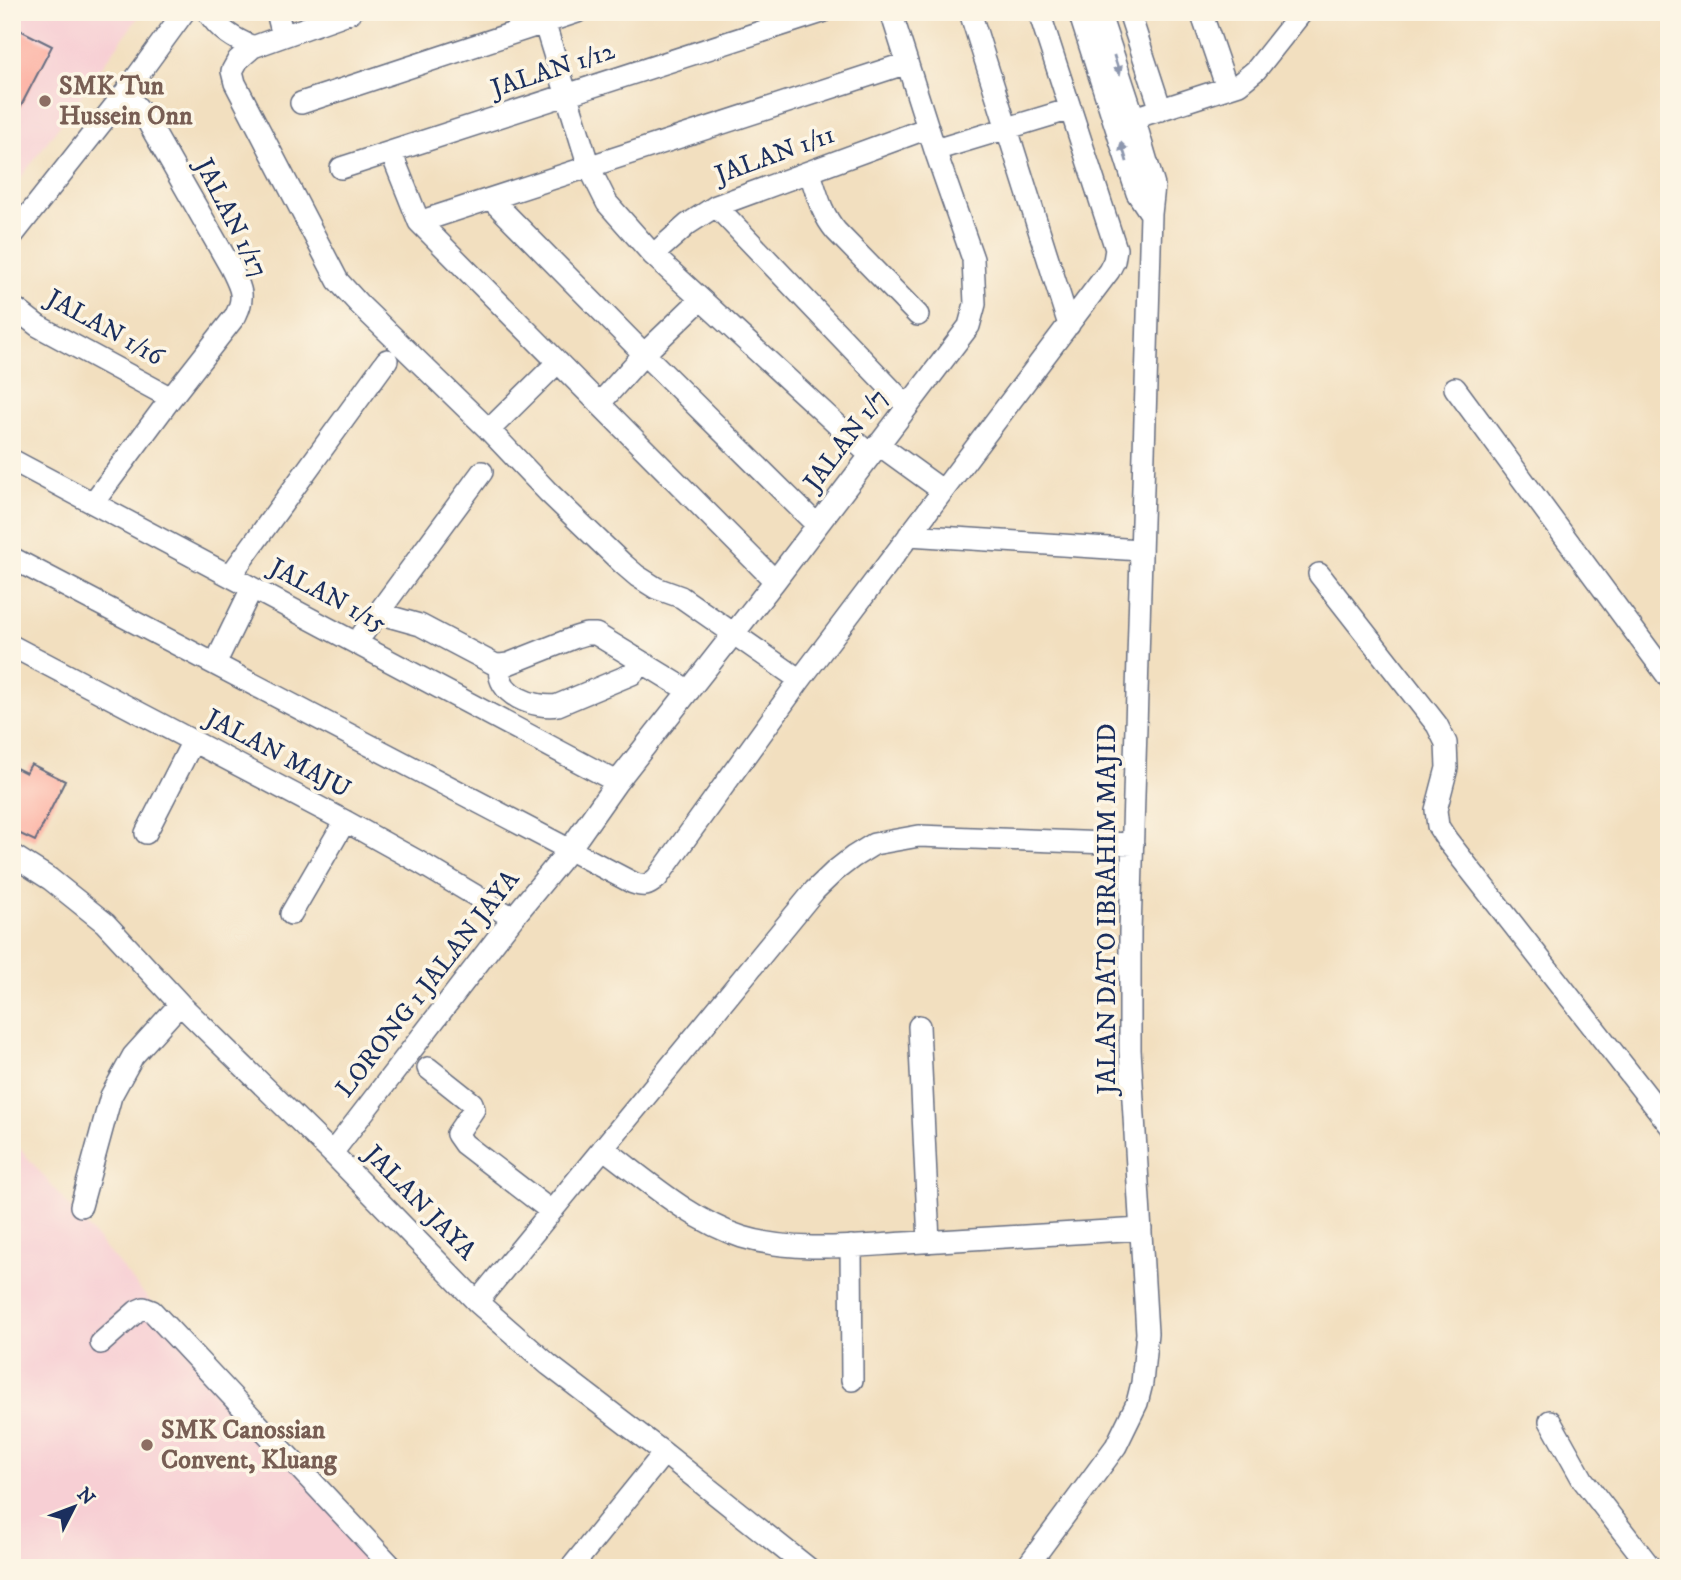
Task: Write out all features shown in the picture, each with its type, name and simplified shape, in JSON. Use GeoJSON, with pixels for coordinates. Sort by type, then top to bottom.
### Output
{"type":"FeatureCollection","features":[{"type":"Feature","properties":{"kind":"street"},"geometry":{"type":"LineString","coordinates":[[208,12],[216,24],[236,40],[253,47]]}},
{"type":"Feature","properties":{"kind":"street"},"geometry":{"type":"LineString","coordinates":[[277,12],[283,36]]}},
{"type":"Feature","properties":{"kind":"street"},"geometry":{"type":"LineString","coordinates":[[351,12],[253,47],[238,60],[232,71],[235,83],[338,281],[548,492],[637,576],[656,588],[681,597],[800,680]]}},
{"type":"Feature","properties":{"kind":"street"},"geometry":{"type":"LineString","coordinates":[[301,103],[542,18],[577,12]]}},
{"type":"Feature","properties":{"kind":"street","name":"JALAN 1/12"},"geometry":{"type":"LineString","coordinates":[[341,168],[566,95],[788,17],[821,12]]}},
{"type":"Feature","properties":{"kind":"street","name":"JALAN 1/7"},"geometry":{"type":"LineString","coordinates":[[569,850],[617,782],[969,326],[975,304],[973,259],[891,12]]}},
{"type":"Feature","properties":{"kind":"street"},"geometry":{"type":"LineString","coordinates":[[970,12],[1069,325]]}},
{"type":"Feature","properties":{"kind":"street"},"geometry":{"type":"LineString","coordinates":[[12,558],[633,883],[649,885],[800,680],[1069,325],[1114,261],[1116,249],[1039,12]]}},
{"type":"Feature","properties":{"kind":"street"},"geometry":{"type":"LineString","coordinates":[[1079,12],[1137,193],[1151,214]]}},
{"type":"Feature","properties":{"kind":"street","name":"JALAN DATO IBRAHIM MAJID"},"geometry":{"type":"LineString","coordinates":[[1026,1568],[1116,1446],[1137,1403],[1147,1334],[1130,1050],[1130,932],[1140,550],[1154,186],[1099,12]]}},
{"type":"Feature","properties":{"kind":"street"},"geometry":{"type":"LineString","coordinates":[[1129,12],[1161,110]]}},
{"type":"Feature","properties":{"kind":"street"},"geometry":{"type":"LineString","coordinates":[[1201,12],[1227,88]]}},
{"type":"Feature","properties":{"kind":"street"},"geometry":{"type":"LineString","coordinates":[[1134,118],[1240,84],[1256,70],[1302,12]]}},
{"type":"Feature","properties":{"kind":"street"},"geometry":{"type":"LineString","coordinates":[[12,236],[188,15]]}},
{"type":"Feature","properties":{"kind":"street"},"geometry":{"type":"LineString","coordinates":[[542,18],[589,167],[607,203],[653,255],[700,300],[874,450],[943,491]]}},
{"type":"Feature","properties":{"kind":"street"},"geometry":{"type":"LineString","coordinates":[[419,222],[907,63]]}},
{"type":"Feature","properties":{"kind":"street","name":"JALAN 1/17"},"geometry":{"type":"LineString","coordinates":[[93,503],[242,304],[242,290],[231,268],[144,115],[125,93]]}},
{"type":"Feature","properties":{"kind":"street"},"geometry":{"type":"LineString","coordinates":[[935,150],[1071,109]]}},
{"type":"Feature","properties":{"kind":"street","name":"JALAN 1/11"},"geometry":{"type":"LineString","coordinates":[[653,255],[688,224],[716,206],[928,128]]}},
{"type":"Feature","properties":{"kind":"street"},"geometry":{"type":"LineString","coordinates":[[391,152],[419,222],[775,580]]}},
{"type":"Feature","properties":{"kind":"street"},"geometry":{"type":"LineString","coordinates":[[810,173],[827,221],[918,314]]}},
{"type":"Feature","properties":{"kind":"street"},"geometry":{"type":"LineString","coordinates":[[491,199],[817,525]]}},
{"type":"Feature","properties":{"kind":"street"},"geometry":{"type":"LineString","coordinates":[[716,206],[907,406]]}},
{"type":"Feature","properties":{"kind":"street"},"geometry":{"type":"LineString","coordinates":[[600,403],[644,354],[700,300]]}},
{"type":"Feature","properties":{"kind":"street","name":"JALAN 1/16"},"geometry":{"type":"LineString","coordinates":[[12,306],[38,326],[171,398]]}},
{"type":"Feature","properties":{"kind":"street"},"geometry":{"type":"LineString","coordinates":[[230,576],[387,360]]}},
{"type":"Feature","properties":{"kind":"street"},"geometry":{"type":"LineString","coordinates":[[489,430],[558,362]]}},
{"type":"Feature","properties":{"kind":"street"},"geometry":{"type":"LineString","coordinates":[[1455,388],[1669,678]]}},
{"type":"Feature","properties":{"kind":"street","name":"JALAN 1/15"},"geometry":{"type":"LineString","coordinates":[[12,460],[617,782]]}},
{"type":"Feature","properties":{"kind":"street"},"geometry":{"type":"LineString","coordinates":[[356,643],[482,472]]}},
{"type":"Feature","properties":{"kind":"street"},"geometry":{"type":"LineString","coordinates":[[909,535],[1140,550]]}},
{"type":"Feature","properties":{"kind":"street"},"geometry":{"type":"LineString","coordinates":[[1319,573],[1437,725],[1446,743],[1447,768],[1436,810],[1438,826],[1669,1124]]}},
{"type":"Feature","properties":{"kind":"street"},"geometry":{"type":"LineString","coordinates":[[215,664],[252,588]]}},
{"type":"Feature","properties":{"kind":"street"},"geometry":{"type":"LineString","coordinates":[[377,613],[420,625],[500,665],[576,637],[596,634],[689,691]]}},
{"type":"Feature","properties":{"kind":"street","name":"JALAN MAJU"},"geometry":{"type":"LineString","coordinates":[[12,646],[345,821],[513,918]]}},
{"type":"Feature","properties":{"kind":"street"},"geometry":{"type":"LineString","coordinates":[[500,665],[500,678],[505,688],[521,700],[548,707],[632,674],[643,663]]}},
{"type":"Feature","properties":{"kind":"street"},"geometry":{"type":"LineString","coordinates":[[146,833],[193,741]]}},
{"type":"Feature","properties":{"kind":"street"},"geometry":{"type":"LineString","coordinates":[[291,914],[345,821]]}},
{"type":"Feature","properties":{"kind":"street"},"geometry":{"type":"LineString","coordinates":[[477,1302],[815,890],[853,856],[874,845],[919,836],[1133,844]]}},
{"type":"Feature","properties":{"kind":"street","name":"LORONG 1 JALAN JAYA"},"geometry":{"type":"LineString","coordinates":[[332,1153],[513,918],[569,850]]}},
{"type":"Feature","properties":{"kind":"street","name":"JALAN JAYA"},"geometry":{"type":"LineString","coordinates":[[12,855],[50,879],[105,923],[180,1004],[332,1153],[477,1302],[549,1365],[808,1568]]}},
{"type":"Feature","properties":{"kind":"street"},"geometry":{"type":"LineString","coordinates":[[81,1206],[111,1096],[133,1056],[180,1004]]}},
{"type":"Feature","properties":{"kind":"street"},"geometry":{"type":"LineString","coordinates":[[919,1027],[929,1242]]}},
{"type":"Feature","properties":{"kind":"street"},"geometry":{"type":"LineString","coordinates":[[428,1068],[471,1103],[474,1109],[457,1134],[464,1144],[551,1211]]}},
{"type":"Feature","properties":{"kind":"street"},"geometry":{"type":"LineString","coordinates":[[603,1148],[693,1215],[742,1237],[767,1242],[796,1246],[851,1246],[1141,1229]]}},
{"type":"Feature","properties":{"kind":"street"},"geometry":{"type":"LineString","coordinates":[[851,1246],[852,1380]]}},
{"type":"Feature","properties":{"kind":"street"},"geometry":{"type":"LineString","coordinates":[[101,1343],[137,1311],[144,1308],[152,1311],[393,1568]]}},
{"type":"Feature","properties":{"kind":"street"},"geometry":{"type":"LineString","coordinates":[[1550,1422],[1583,1480],[1651,1568]]}},
{"type":"Feature","properties":{"kind":"street"},"geometry":{"type":"LineString","coordinates":[[571,1568],[664,1453]]}},
{"type":"Feature","properties":{"kind":"shaded area","name":"SMK Tun Hussein Onn"},"geometry":{"type":"Polygon","coordinates":[[[12,12],[142,12],[12,190],[12,12]]]}},
{"type":"Feature","properties":{"kind":"shaded area","name":"SMK Canossian Convent, Kluang"},"geometry":{"type":"Polygon","coordinates":[[[12,1139],[167,1321],[395,1568],[12,1568],[12,1139]]]}},
{"type":"Feature","properties":{"kind":"building"},"geometry":{"type":"Polygon","coordinates":[[[12,26],[52,46],[12,123],[12,26]]]}},
{"type":"Feature","properties":{"kind":"building"},"geometry":{"type":"Polygon","coordinates":[[[31,764],[65,781],[35,841],[12,830],[12,766],[26,773],[31,764]]]}},
{"type":"Feature","properties":{"kind":"place","name":"SMK Tun Hussein Onn"},"geometry":{"type":"Point","coordinates":[45,101]}},
{"type":"Feature","properties":{"kind":"place","name":"SMK Canossian Convent, Kluang"},"geometry":{"type":"Point","coordinates":[147,1445]}}]}
